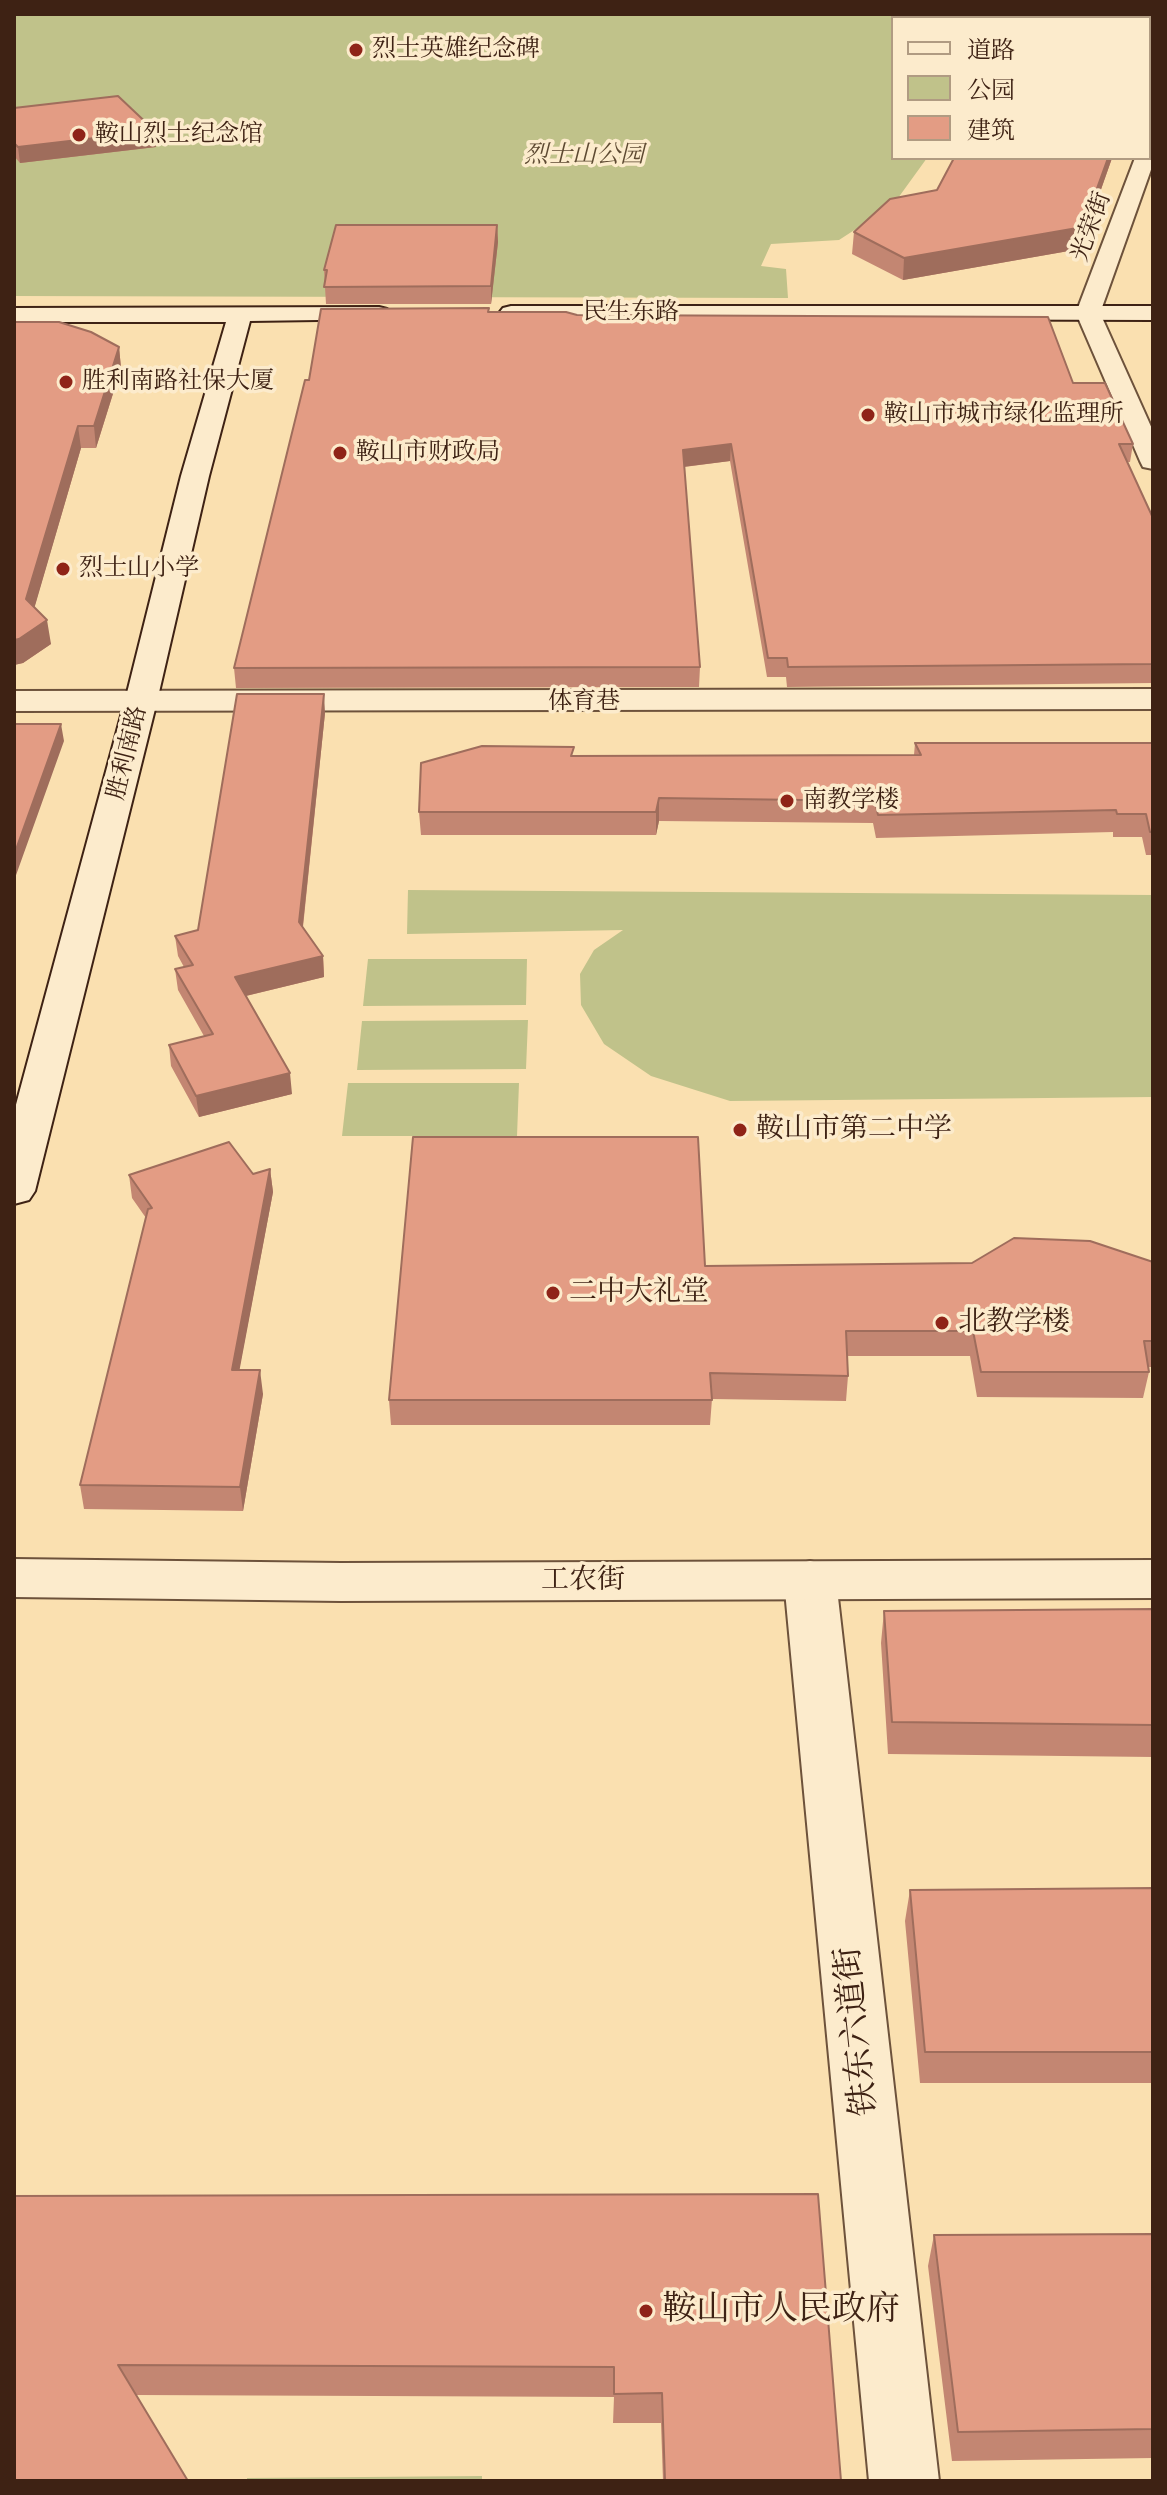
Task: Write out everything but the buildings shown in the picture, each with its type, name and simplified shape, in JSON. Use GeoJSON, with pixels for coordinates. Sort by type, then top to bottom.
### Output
{"type":"FeatureCollection","features":[{"type":"Feature","properties":{"kind":"street","name":"光荣街"},"geometry":{"type":"LineString","coordinates":[[1088,313],[1144,160]]}},
{"type":"Feature","properties":{"kind":"street","name":"民生东路"},"geometry":{"type":"LineString","coordinates":[[494,313],[1153,313]]}},
{"type":"Feature","properties":{"kind":"street"},"geometry":{"type":"LineString","coordinates":[[1088,313],[1153,461]]}},
{"type":"Feature","properties":{"kind":"street"},"geometry":{"type":"LineString","coordinates":[[14,315],[403,314]]}},
{"type":"Feature","properties":{"kind":"street","name":"胜利南路"},"geometry":{"type":"LineString","coordinates":[[14,1191],[141,701],[195,476],[240,315]]}},
{"type":"Feature","properties":{"kind":"street","name":"体育巷"},"geometry":{"type":"LineString","coordinates":[[14,701],[1153,699]]}},
{"type":"Feature","properties":{"kind":"street","name":"工农街"},"geometry":{"type":"LineString","coordinates":[[14,1578],[341,1582],[1153,1579]]}},
{"type":"Feature","properties":{"kind":"street","name":"铁东六道街"},"geometry":{"type":"LineString","coordinates":[[810,1580],[904,2481]]}},
{"type":"Feature","properties":{"kind":"green space","name":"烈士山公园"},"geometry":{"type":"Polygon","coordinates":[[[14,14],[1153,15],[1151,56],[1151,16],[891,16],[891,160],[926,160],[893,205],[839,240],[771,244],[761,266],[786,269],[788,298],[14,296],[14,14]]]}},
{"type":"Feature","properties":{"kind":"green space"},"geometry":{"type":"Polygon","coordinates":[[[408,890],[1153,895],[1153,1097],[730,1101],[651,1076],[604,1044],[581,1005],[580,974],[594,950],[623,930],[407,934],[408,890]]]}},
{"type":"Feature","properties":{"kind":"green space"},"geometry":{"type":"Polygon","coordinates":[[[368,959],[527,959],[526,1005],[363,1006],[368,959]]]}},
{"type":"Feature","properties":{"kind":"green space"},"geometry":{"type":"Polygon","coordinates":[[[528,1020],[526,1069],[357,1070],[362,1021],[528,1020]]]}},
{"type":"Feature","properties":{"kind":"green space"},"geometry":{"type":"Polygon","coordinates":[[[348,1083],[519,1083],[517,1136],[342,1136],[348,1083]]]}},
{"type":"Feature","properties":{"kind":"green space"},"geometry":{"type":"Polygon","coordinates":[[[482,2476],[482,2481],[247,2481],[247,2478],[482,2476]]]}},
{"type":"Feature","properties":{"kind":"place","name":"烈士英雄纪念碑"},"geometry":{"type":"Point","coordinates":[356,50]}},
{"type":"Feature","properties":{"kind":"place","name":"鞍山烈士纪念馆"},"geometry":{"type":"Point","coordinates":[79,135]}},
{"type":"Feature","properties":{"kind":"place","name":"胜利南路社保大厦"},"geometry":{"type":"Point","coordinates":[66,382]}},
{"type":"Feature","properties":{"kind":"place","name":"鞍山市城市绿化监理所"},"geometry":{"type":"Point","coordinates":[868,415]}},
{"type":"Feature","properties":{"kind":"place","name":"鞍山市财政局"},"geometry":{"type":"Point","coordinates":[340,453]}},
{"type":"Feature","properties":{"kind":"place","name":"烈士山小学"},"geometry":{"type":"Point","coordinates":[63,569]}},
{"type":"Feature","properties":{"kind":"place","name":"南教学楼"},"geometry":{"type":"Point","coordinates":[787,801]}},
{"type":"Feature","properties":{"kind":"place","name":"鞍山市第二中学"},"geometry":{"type":"Point","coordinates":[740,1130]}},
{"type":"Feature","properties":{"kind":"place","name":"二中大礼堂"},"geometry":{"type":"Point","coordinates":[553,1293]}},
{"type":"Feature","properties":{"kind":"place","name":"北教学楼"},"geometry":{"type":"Point","coordinates":[942,1323]}},
{"type":"Feature","properties":{"kind":"place","name":"鞍山市人民政府"},"geometry":{"type":"Point","coordinates":[646,2311]}}]}
